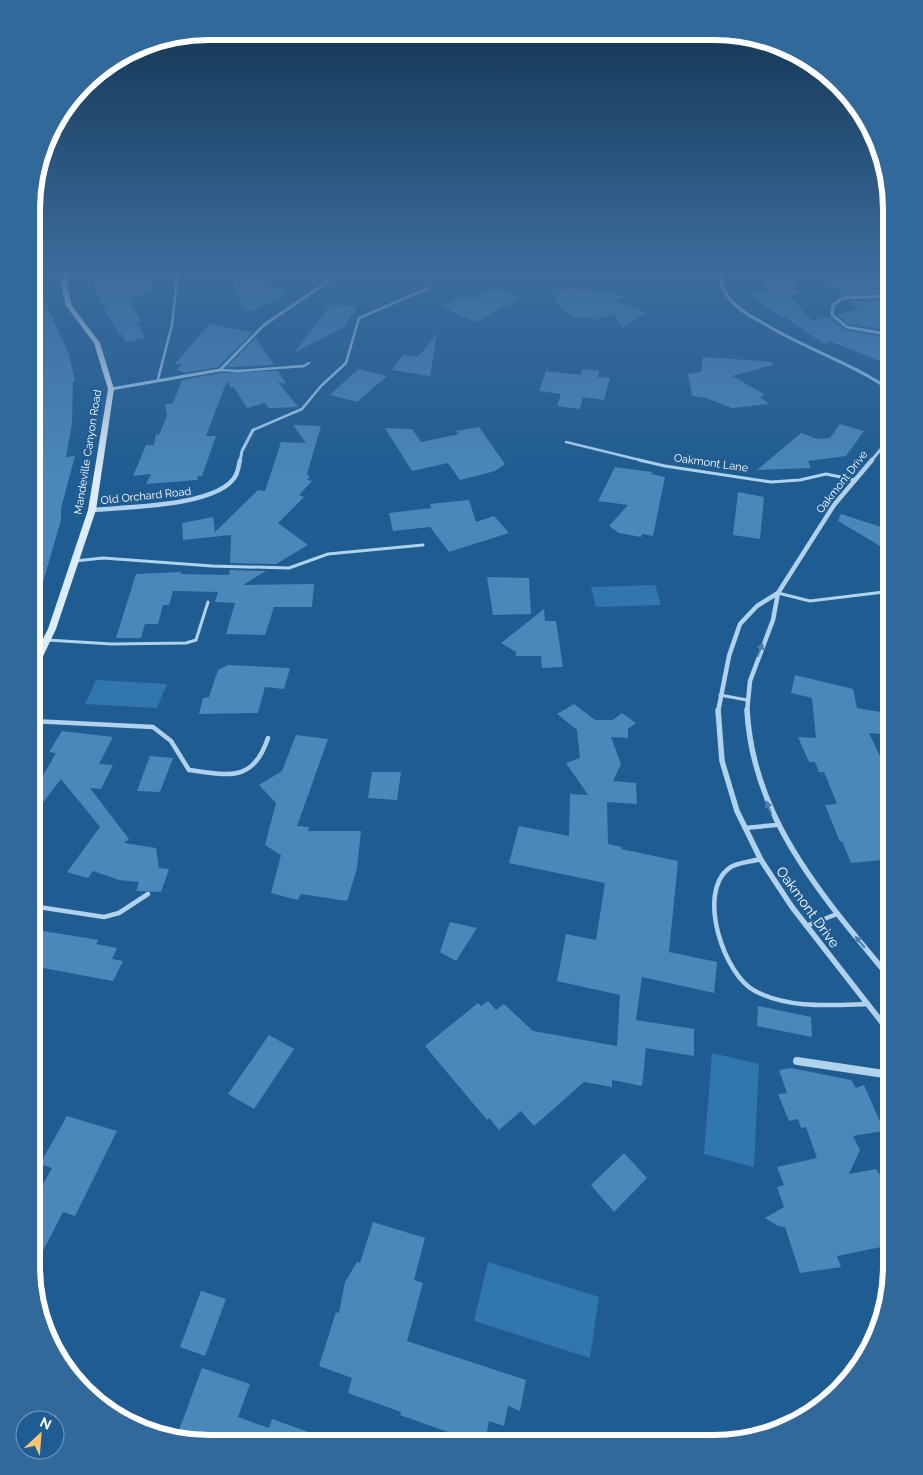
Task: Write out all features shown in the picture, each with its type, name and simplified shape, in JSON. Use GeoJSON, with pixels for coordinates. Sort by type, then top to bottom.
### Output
{"type":"FeatureCollection","features":[{"type":"Feature","properties":{"kind":"street","name":"Mandeville Canyon Road"},"geometry":{"type":"LineString","coordinates":[[40,652],[75,561],[92,510],[111,389],[97,343],[94,339]]}},
{"type":"Feature","properties":{"kind":"street"},"geometry":{"type":"LineString","coordinates":[[111,389],[158,379],[196,375],[220,370],[250,339]]}},
{"type":"Feature","properties":{"kind":"street"},"geometry":{"type":"LineString","coordinates":[[790,339],[883,386]]}},
{"type":"Feature","properties":{"kind":"street","name":"Old Orchard Road"},"geometry":{"type":"LineString","coordinates":[[92,510],[186,502],[219,490],[236,476],[242,451],[253,430]]}},
{"type":"Feature","properties":{"kind":"street","name":"Oakmont Drive"},"geometry":{"type":"LineString","coordinates":[[883,447],[834,505],[778,593],[773,622],[752,672],[748,700],[750,742],[758,778],[776,826],[837,914],[883,968]]}},
{"type":"Feature","properties":{"kind":"street","name":"Oakmont Drive"},"geometry":{"type":"LineString","coordinates":[[778,593],[770,596],[741,622],[722,676],[718,712],[721,757],[734,805],[761,859],[786,901],[883,1023]]}},
{"type":"Feature","properties":{"kind":"street"},"geometry":{"type":"LineString","coordinates":[[797,1061],[883,1074]]}},
{"type":"Feature","properties":{"kind":"lane"},"geometry":{"type":"LineString","coordinates":[[158,379],[165,362],[169,339]]}},
{"type":"Feature","properties":{"kind":"lane"},"geometry":{"type":"LineString","coordinates":[[253,430],[302,409],[321,386],[346,363],[354,339]]}},
{"type":"Feature","properties":{"kind":"lane"},"geometry":{"type":"LineString","coordinates":[[220,370],[283,368],[309,363]]}},
{"type":"Feature","properties":{"kind":"lane","name":"Oakmont Lane"},"geometry":{"type":"LineString","coordinates":[[566,442],[665,466],[771,482],[800,480],[826,474],[855,480]]}},
{"type":"Feature","properties":{"kind":"lane"},"geometry":{"type":"LineString","coordinates":[[75,561],[103,558],[212,566],[289,568],[328,554],[423,545]]}},
{"type":"Feature","properties":{"kind":"lane"},"geometry":{"type":"LineString","coordinates":[[778,593],[810,601],[883,592]]}},
{"type":"Feature","properties":{"kind":"lane"},"geometry":{"type":"LineString","coordinates":[[46,640],[112,644],[186,643],[196,640],[208,602]]}},
{"type":"Feature","properties":{"kind":"lane"},"geometry":{"type":"LineString","coordinates":[[720,695],[748,700]]}},
{"type":"Feature","properties":{"kind":"lane"},"geometry":{"type":"LineString","coordinates":[[40,721],[153,727],[166,732],[176,748],[180,760],[189,770],[217,773],[244,772],[255,765],[268,738]]}},
{"type":"Feature","properties":{"kind":"lane"},"geometry":{"type":"LineString","coordinates":[[745,828],[776,826]]}},
{"type":"Feature","properties":{"kind":"lane"},"geometry":{"type":"LineString","coordinates":[[761,859],[729,869],[716,885],[715,914],[720,946],[744,985],[773,999],[824,1006],[868,1004]]}},
{"type":"Feature","properties":{"kind":"lane"},"geometry":{"type":"LineString","coordinates":[[40,907],[104,917],[118,913],[148,894]]}},
{"type":"Feature","properties":{"kind":"lane"},"geometry":{"type":"LineString","coordinates":[[806,926],[837,914]]}},
{"type":"Feature","properties":{"kind":"shaded area"},"geometry":{"type":"Polygon","coordinates":[[[655,585],[661,605],[596,607],[591,587],[655,585]]]}},
{"type":"Feature","properties":{"kind":"shaded area"},"geometry":{"type":"Polygon","coordinates":[[[96,680],[167,684],[157,708],[85,704],[96,680]]]}},
{"type":"Feature","properties":{"kind":"shaded area"},"geometry":{"type":"Polygon","coordinates":[[[712,1053],[759,1064],[754,1167],[704,1154],[712,1053]]]}},
{"type":"Feature","properties":{"kind":"shaded area"},"geometry":{"type":"Polygon","coordinates":[[[488,1262],[599,1297],[590,1358],[474,1321],[488,1262]]]}},
{"type":"Feature","properties":{"kind":"building"},"geometry":{"type":"Polygon","coordinates":[[[40,339],[62,339],[69,354],[75,381],[73,382],[72,424],[66,457],[75,456],[61,508],[61,520],[40,592],[40,421],[40,339]]]}},
{"type":"Feature","properties":{"kind":"building"},"geometry":{"type":"Polygon","coordinates":[[[124,339],[142,339],[126,342],[124,339]]]}},
{"type":"Feature","properties":{"kind":"building"},"geometry":{"type":"Polygon","coordinates":[[[196,339],[246,339],[218,367],[185,373],[177,370],[182,364],[175,364],[196,339]]]}},
{"type":"Feature","properties":{"kind":"building"},"geometry":{"type":"Polygon","coordinates":[[[255,339],[274,365],[227,367],[255,339]]]}},
{"type":"Feature","properties":{"kind":"building"},"geometry":{"type":"Polygon","coordinates":[[[305,339],[321,339],[294,353],[305,339]]]}},
{"type":"Feature","properties":{"kind":"building"},"geometry":{"type":"Polygon","coordinates":[[[433,339],[436,339],[430,376],[392,370],[403,355],[416,357],[421,354],[433,339]]]}},
{"type":"Feature","properties":{"kind":"building"},"geometry":{"type":"Polygon","coordinates":[[[816,339],[883,339],[883,362],[829,341],[824,344],[816,339]]]}},
{"type":"Feature","properties":{"kind":"building"},"geometry":{"type":"Polygon","coordinates":[[[703,357],[773,362],[773,365],[732,376],[766,395],[760,397],[769,404],[732,408],[706,398],[692,396],[688,374],[701,372],[703,357]]]}},
{"type":"Feature","properties":{"kind":"building"},"geometry":{"type":"Polygon","coordinates":[[[358,369],[387,376],[357,402],[330,395],[358,369]]]}},
{"type":"Feature","properties":{"kind":"building"},"geometry":{"type":"Polygon","coordinates":[[[582,369],[599,371],[598,377],[610,378],[604,400],[583,397],[580,409],[557,406],[561,394],[539,391],[546,371],[581,375],[582,369]]]}},
{"type":"Feature","properties":{"kind":"building"},"geometry":{"type":"Polygon","coordinates":[[[278,371],[286,384],[278,382],[298,407],[269,408],[265,403],[247,408],[233,386],[232,389],[227,381],[206,436],[216,436],[202,476],[198,476],[197,480],[146,484],[151,474],[133,476],[146,445],[154,445],[156,434],[159,435],[167,416],[165,404],[173,403],[182,380],[221,373],[278,371]]]}},
{"type":"Feature","properties":{"kind":"building"},"geometry":{"type":"Polygon","coordinates":[[[840,424],[864,431],[846,456],[808,461],[811,468],[757,470],[801,433],[817,439],[830,438],[840,424]]]}},
{"type":"Feature","properties":{"kind":"building"},"geometry":{"type":"Polygon","coordinates":[[[293,425],[321,426],[307,474],[310,477],[307,480],[312,481],[299,495],[304,497],[278,523],[308,545],[276,564],[230,563],[231,535],[183,540],[182,523],[213,517],[215,532],[258,490],[265,491],[281,442],[306,443],[293,425]]]}},
{"type":"Feature","properties":{"kind":"building"},"geometry":{"type":"Polygon","coordinates":[[[479,427],[505,464],[495,471],[460,480],[448,463],[412,471],[385,428],[412,429],[421,442],[459,434],[456,431],[479,427]]]}},
{"type":"Feature","properties":{"kind":"building"},"geometry":{"type":"Polygon","coordinates":[[[615,467],[652,472],[651,474],[665,477],[653,536],[642,534],[641,537],[619,533],[609,526],[628,505],[598,501],[615,467]]]}},
{"type":"Feature","properties":{"kind":"building"},"geometry":{"type":"Polygon","coordinates":[[[738,492],[764,497],[760,539],[733,535],[738,492]]]}},
{"type":"Feature","properties":{"kind":"building"},"geometry":{"type":"Polygon","coordinates":[[[469,500],[476,522],[494,516],[509,533],[449,552],[430,527],[393,531],[389,513],[431,508],[430,504],[469,500]]]}},
{"type":"Feature","properties":{"kind":"building"},"geometry":{"type":"Polygon","coordinates":[[[841,514],[881,527],[883,528],[883,548],[838,521],[841,514]]]}},
{"type":"Feature","properties":{"kind":"building"},"geometry":{"type":"Polygon","coordinates":[[[230,570],[266,571],[243,585],[314,584],[312,607],[274,607],[265,635],[226,634],[235,603],[215,602],[218,592],[173,591],[169,605],[163,605],[158,624],[145,624],[141,638],[116,638],[136,574],[181,572],[181,574],[229,575],[230,570]]]}},
{"type":"Feature","properties":{"kind":"building"},"geometry":{"type":"Polygon","coordinates":[[[487,577],[529,578],[531,614],[493,615],[487,577]]]}},
{"type":"Feature","properties":{"kind":"building"},"geometry":{"type":"Polygon","coordinates":[[[544,609],[545,621],[556,621],[563,667],[542,668],[541,656],[516,656],[516,652],[501,643],[544,609]]]}},
{"type":"Feature","properties":{"kind":"building"},"geometry":{"type":"Polygon","coordinates":[[[228,665],[290,668],[284,689],[265,687],[258,713],[199,714],[203,698],[209,697],[218,670],[228,665]]]}},
{"type":"Feature","properties":{"kind":"building"},"geometry":{"type":"Polygon","coordinates":[[[795,675],[853,689],[857,708],[883,712],[883,734],[869,733],[883,762],[883,860],[851,863],[825,805],[837,804],[824,772],[819,772],[815,762],[809,762],[798,737],[816,738],[812,698],[791,693],[795,675]]]}},
{"type":"Feature","properties":{"kind":"building"},"geometry":{"type":"Polygon","coordinates":[[[574,704],[595,720],[613,720],[622,713],[636,723],[628,729],[628,738],[611,737],[621,764],[613,781],[636,783],[637,804],[607,802],[608,844],[622,847],[621,849],[678,861],[669,952],[717,962],[714,993],[642,977],[636,1020],[694,1029],[694,1056],[646,1048],[642,1086],[612,1080],[612,1087],[584,1082],[534,1126],[521,1111],[499,1130],[489,1118],[487,1120],[425,1046],[478,1003],[481,1006],[488,1001],[496,1010],[504,1004],[533,1031],[617,1046],[620,995],[557,981],[566,934],[596,940],[605,883],[509,863],[519,826],[569,836],[570,794],[588,795],[566,763],[580,758],[577,730],[557,714],[574,704]]]}},
{"type":"Feature","properties":{"kind":"building"},"geometry":{"type":"Polygon","coordinates":[[[62,731],[113,737],[99,764],[113,765],[101,789],[90,788],[129,839],[124,843],[156,848],[159,868],[169,869],[161,892],[136,891],[139,882],[119,880],[93,871],[88,878],[67,872],[100,827],[61,779],[40,807],[40,781],[56,753],[49,752],[62,731]]]}},
{"type":"Feature","properties":{"kind":"building"},"geometry":{"type":"Polygon","coordinates":[[[296,735],[328,739],[297,826],[309,827],[308,831],[361,831],[357,868],[347,901],[301,894],[298,900],[271,893],[281,855],[265,845],[276,803],[259,785],[282,771],[296,735]]]}},
{"type":"Feature","properties":{"kind":"building"},"geometry":{"type":"Polygon","coordinates":[[[150,756],[173,758],[160,792],[137,791],[150,756]]]}},
{"type":"Feature","properties":{"kind":"building"},"geometry":{"type":"Polygon","coordinates":[[[372,772],[401,772],[397,800],[368,798],[372,772]]]}},
{"type":"Feature","properties":{"kind":"building"},"geometry":{"type":"Polygon","coordinates":[[[450,922],[477,928],[456,961],[440,952],[450,922]]]}},
{"type":"Feature","properties":{"kind":"building"},"geometry":{"type":"Polygon","coordinates":[[[43,931],[99,940],[96,944],[117,948],[112,959],[123,961],[113,981],[40,967],[41,934],[43,931]]]}},
{"type":"Feature","properties":{"kind":"building"},"geometry":{"type":"Polygon","coordinates":[[[758,1006],[811,1017],[812,1037],[757,1026],[758,1006]]]}},
{"type":"Feature","properties":{"kind":"building"},"geometry":{"type":"Polygon","coordinates":[[[269,1035],[294,1049],[254,1109],[228,1094],[269,1035]]]}},
{"type":"Feature","properties":{"kind":"building"},"geometry":{"type":"Polygon","coordinates":[[[791,1068],[851,1080],[856,1088],[864,1085],[883,1129],[883,1131],[853,1136],[860,1150],[849,1174],[876,1169],[879,1174],[883,1173],[883,1247],[837,1256],[841,1267],[800,1273],[785,1227],[778,1226],[765,1218],[784,1207],[777,1187],[784,1185],[777,1167],[817,1158],[806,1127],[801,1128],[798,1119],[789,1121],[778,1094],[787,1093],[779,1070],[791,1068]]]}},
{"type":"Feature","properties":{"kind":"building"},"geometry":{"type":"Polygon","coordinates":[[[67,1116],[117,1131],[75,1216],[63,1212],[40,1257],[40,1190],[52,1168],[40,1164],[67,1116]]]}},
{"type":"Feature","properties":{"kind":"building"},"geometry":{"type":"Polygon","coordinates":[[[624,1153],[647,1178],[614,1212],[591,1185],[624,1153]]]}},
{"type":"Feature","properties":{"kind":"building"},"geometry":{"type":"Polygon","coordinates":[[[373,1222],[425,1238],[414,1280],[423,1283],[407,1341],[526,1380],[520,1411],[508,1406],[504,1426],[489,1421],[486,1435],[456,1435],[400,1415],[401,1412],[348,1393],[352,1378],[319,1366],[336,1312],[339,1313],[345,1282],[357,1262],[360,1263],[373,1222]]]}},
{"type":"Feature","properties":{"kind":"building"},"geometry":{"type":"Polygon","coordinates":[[[201,1291],[226,1299],[205,1356],[180,1347],[201,1291]]]}},
{"type":"Feature","properties":{"kind":"building"},"geometry":{"type":"Polygon","coordinates":[[[202,1368],[250,1384],[238,1417],[269,1428],[272,1419],[317,1435],[209,1435],[191,1434],[179,1430],[202,1368]]]}}]}
